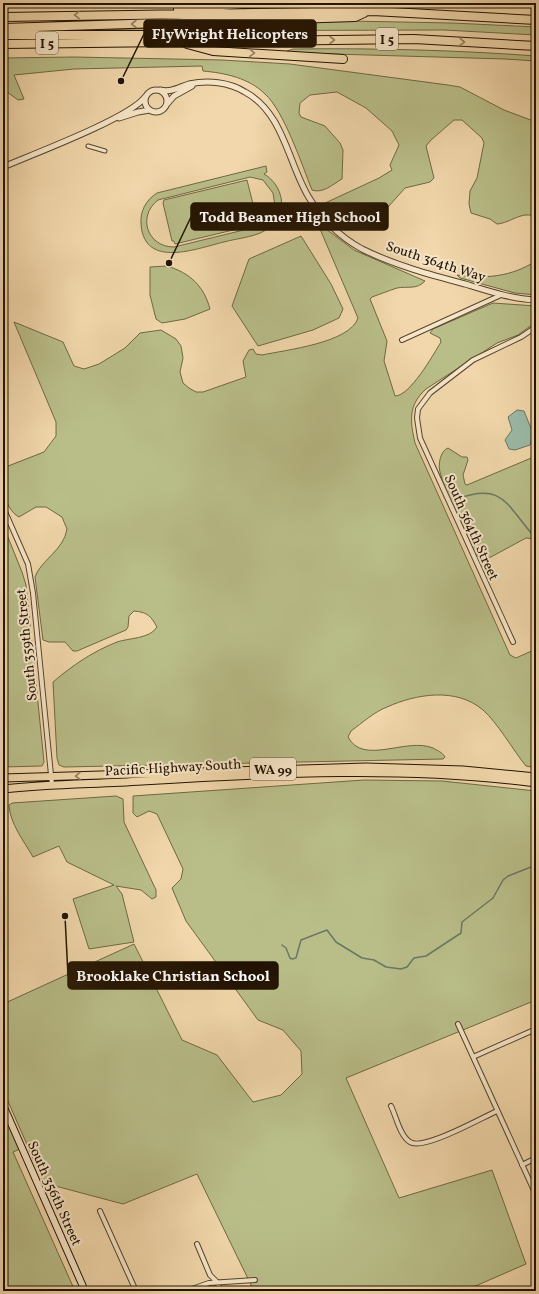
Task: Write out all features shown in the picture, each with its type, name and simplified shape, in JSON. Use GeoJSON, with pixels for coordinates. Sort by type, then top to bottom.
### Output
{"type":"FeatureCollection","features":[{"type":"Feature","properties":{"kind":"highway"},"geometry":{"type":"LineString","coordinates":[[98,15],[255,3]]}},
{"type":"Feature","properties":{"kind":"highway","name":"I 5"},"geometry":{"type":"LineString","coordinates":[[3,28],[355,17],[368,11]]}},
{"type":"Feature","properties":{"kind":"highway","name":"I 5"},"geometry":{"type":"LineString","coordinates":[[3,16],[368,11],[536,20]]}},
{"type":"Feature","properties":{"kind":"highway","name":"I 5"},"geometry":{"type":"LineString","coordinates":[[3,35],[176,35],[237,40]]}},
{"type":"Feature","properties":{"kind":"highway","name":"I 5"},"geometry":{"type":"LineString","coordinates":[[3,44],[414,39],[536,46]]}},
{"type":"Feature","properties":{"kind":"highway"},"geometry":{"type":"LineString","coordinates":[[179,41],[213,51],[343,59]]}},
{"type":"Feature","properties":{"kind":"main road","name":"Pacific Highway South"},"geometry":{"type":"LineString","coordinates":[[3,778],[366,767],[464,770],[536,777]]}},
{"type":"Feature","properties":{"kind":"main road","name":"Pacific Highway South"},"geometry":{"type":"LineString","coordinates":[[3,789],[52,785],[355,773],[436,774],[536,783]]}},
{"type":"Feature","properties":{"kind":"main road","name":"South 356th Street"},"geometry":{"type":"LineString","coordinates":[[3,1105],[85,1291]]}},
{"type":"Feature","properties":{"kind":"street","name":"South 364th Way"},"geometry":{"type":"LineString","coordinates":[[160,90],[171,91],[188,85],[211,82],[236,87],[259,101],[275,123],[303,186],[314,206],[330,226],[361,248],[396,263],[510,297],[536,300]]}},
{"type":"Feature","properties":{"kind":"street","name":"South 364th Way"},"geometry":{"type":"LineString","coordinates":[[167,104],[178,94],[201,83]]}},
{"type":"Feature","properties":{"kind":"street"},"geometry":{"type":"LineString","coordinates":[[3,167],[108,121],[136,106],[151,90],[160,90],[166,96],[167,104],[159,111],[150,110],[138,112],[108,121]]}},
{"type":"Feature","properties":{"kind":"street"},"geometry":{"type":"LineString","coordinates":[[145,98],[145,104],[150,110]]}},
{"type":"Feature","properties":{"kind":"street"},"geometry":{"type":"LineString","coordinates":[[88,146],[105,151]]}},
{"type":"Feature","properties":{"kind":"street"},"geometry":{"type":"LineString","coordinates":[[402,340],[502,294]]}},
{"type":"Feature","properties":{"kind":"street","name":"South 364th Street"},"geometry":{"type":"LineString","coordinates":[[513,642],[420,438],[417,418],[418,409],[430,393],[473,360],[521,337],[536,327]]}},
{"type":"Feature","properties":{"kind":"street","name":"South 359th Street"},"geometry":{"type":"LineString","coordinates":[[3,507],[28,564],[33,593],[52,785]]}},
{"type":"Feature","properties":{"kind":"street"},"geometry":{"type":"LineString","coordinates":[[458,1024],[536,1195]]}},
{"type":"Feature","properties":{"kind":"street"},"geometry":{"type":"LineString","coordinates":[[473,1057],[536,1029]]}},
{"type":"Feature","properties":{"kind":"street"},"geometry":{"type":"LineString","coordinates":[[391,1106],[406,1138],[411,1143],[418,1144],[432,1141],[497,1111]]}},
{"type":"Feature","properties":{"kind":"street"},"geometry":{"type":"LineString","coordinates":[[522,1165],[536,1158]]}},
{"type":"Feature","properties":{"kind":"street"},"geometry":{"type":"LineString","coordinates":[[100,1211],[136,1291]]}},
{"type":"Feature","properties":{"kind":"street"},"geometry":{"type":"LineString","coordinates":[[197,1244],[210,1275],[217,1282],[221,1291]]}},
{"type":"Feature","properties":{"kind":"street"},"geometry":{"type":"LineString","coordinates":[[186,1291],[205,1283],[254,1280]]}},
{"type":"Feature","properties":{"kind":"green space"},"geometry":{"type":"Polygon","coordinates":[[[348,21],[452,23],[536,27],[536,35],[444,30],[75,31],[348,21]]]}},
{"type":"Feature","properties":{"kind":"green space"},"geometry":{"type":"Polygon","coordinates":[[[293,49],[384,49],[475,52],[536,56],[536,61],[299,53],[287,51],[293,49]]]}},
{"type":"Feature","properties":{"kind":"green space"},"geometry":{"type":"Polygon","coordinates":[[[74,57],[222,60],[290,64],[460,87],[504,110],[536,122],[536,217],[526,215],[497,224],[490,219],[471,213],[469,204],[470,191],[477,178],[484,143],[482,138],[462,120],[454,120],[426,146],[434,178],[430,182],[405,188],[388,207],[370,217],[341,224],[331,217],[323,204],[379,178],[392,170],[390,165],[399,145],[392,131],[366,108],[337,92],[310,95],[300,103],[299,113],[301,117],[325,126],[340,143],[343,150],[342,179],[324,190],[316,191],[312,190],[286,125],[272,102],[259,88],[236,77],[203,71],[202,66],[74,69],[14,75],[24,99],[18,100],[3,89],[3,58],[74,57]]]}},
{"type":"Feature","properties":{"kind":"green space"},"geometry":{"type":"Polygon","coordinates":[[[266,166],[267,172],[264,174],[276,185],[281,199],[281,207],[280,214],[276,221],[260,233],[187,251],[162,251],[152,247],[144,238],[141,224],[144,206],[157,193],[266,166]],[[250,177],[158,200],[148,214],[148,230],[157,242],[165,246],[174,247],[256,227],[267,220],[275,206],[273,193],[263,180],[250,177]]]}},
{"type":"Feature","properties":{"kind":"green space"},"geometry":{"type":"Polygon","coordinates":[[[247,180],[258,224],[175,244],[174,241],[172,241],[163,203],[164,200],[247,180]]]}},
{"type":"Feature","properties":{"kind":"green space"},"geometry":{"type":"Polygon","coordinates":[[[314,220],[354,250],[425,281],[419,286],[397,288],[370,299],[387,341],[384,361],[395,396],[401,394],[407,389],[421,374],[441,342],[440,338],[430,333],[433,329],[493,303],[536,306],[536,322],[518,335],[497,343],[426,389],[420,395],[413,407],[412,428],[415,443],[510,655],[516,658],[536,649],[536,768],[526,766],[494,722],[483,710],[461,698],[436,695],[423,696],[398,702],[382,709],[351,731],[348,737],[355,745],[364,749],[374,750],[410,746],[433,748],[443,754],[445,757],[443,759],[64,767],[59,765],[57,758],[53,682],[75,665],[99,650],[117,642],[144,636],[154,631],[157,627],[148,615],[142,612],[134,611],[129,616],[128,627],[126,630],[77,651],[73,651],[65,642],[49,642],[43,640],[35,577],[38,571],[61,543],[67,529],[62,517],[46,507],[36,507],[19,517],[10,508],[5,495],[3,468],[44,452],[56,436],[56,422],[14,322],[63,342],[74,366],[84,369],[99,364],[125,348],[140,333],[161,330],[176,339],[181,346],[183,358],[180,372],[183,383],[196,392],[203,392],[246,377],[243,361],[249,350],[253,349],[256,354],[262,355],[300,348],[343,334],[353,327],[358,318],[320,229],[314,220]]]}},
{"type":"Feature","properties":{"kind":"green space"},"geometry":{"type":"Polygon","coordinates":[[[301,236],[331,284],[343,309],[339,318],[313,330],[258,346],[232,306],[249,259],[301,236]]]}},
{"type":"Feature","properties":{"kind":"green space"},"geometry":{"type":"Polygon","coordinates":[[[536,261],[536,295],[515,293],[460,278],[457,275],[478,277],[498,276],[507,274],[536,261]]]}},
{"type":"Feature","properties":{"kind":"green space"},"geometry":{"type":"Polygon","coordinates":[[[167,266],[183,272],[200,287],[210,309],[185,319],[162,323],[156,319],[150,295],[150,267],[167,266]]]}},
{"type":"Feature","properties":{"kind":"green space"},"geometry":{"type":"Polygon","coordinates":[[[448,448],[462,457],[467,457],[468,460],[463,475],[465,484],[467,485],[536,456],[536,539],[526,538],[489,558],[481,559],[476,555],[451,503],[440,472],[439,466],[441,455],[448,448]]]}},
{"type":"Feature","properties":{"kind":"green space"},"geometry":{"type":"Polygon","coordinates":[[[3,525],[26,585],[44,762],[42,766],[3,767],[3,525]]]}},
{"type":"Feature","properties":{"kind":"green space"},"geometry":{"type":"Polygon","coordinates":[[[364,780],[442,781],[536,791],[536,1000],[346,1078],[399,1198],[492,1170],[526,1264],[464,1291],[254,1291],[197,1174],[123,1204],[44,1183],[3,1090],[3,1004],[134,944],[182,1040],[217,1055],[253,1102],[281,1095],[302,1074],[301,1051],[283,1030],[258,1020],[186,921],[172,888],[181,879],[183,869],[157,814],[149,811],[137,817],[133,813],[133,796],[364,780]]]}},
{"type":"Feature","properties":{"kind":"green space"},"geometry":{"type":"Polygon","coordinates":[[[116,796],[123,799],[124,822],[156,890],[156,897],[152,899],[141,890],[116,886],[122,894],[134,942],[89,949],[73,899],[114,885],[67,862],[59,846],[33,857],[15,826],[9,805],[12,803],[116,796]]]}},
{"type":"Feature","properties":{"kind":"green space"},"geometry":{"type":"Polygon","coordinates":[[[3,1105],[22,1148],[13,1152],[75,1291],[3,1291],[3,1105]]]}},
{"type":"Feature","properties":{"kind":"shaded area"},"geometry":{"type":"Polygon","coordinates":[[[517,410],[524,411],[533,433],[530,445],[515,450],[509,449],[505,440],[512,430],[508,417],[517,410]]]}},
{"type":"Feature","properties":{"kind":"waterway"},"geometry":{"type":"LineString","coordinates":[[457,499],[472,494],[484,493],[494,495],[509,505],[532,534],[536,536]]}},
{"type":"Feature","properties":{"kind":"waterway"},"geometry":{"type":"LineString","coordinates":[[282,945],[286,948],[290,958],[296,958],[301,940],[327,930],[336,942],[362,958],[374,960],[386,967],[401,969],[407,967],[414,958],[426,956],[461,933],[462,922],[493,898],[503,880],[508,876],[531,867],[536,863]]}},
{"type":"Feature","properties":{"kind":"place","name":"FlyWright Helicopters"},"geometry":{"type":"Point","coordinates":[121,81]}},
{"type":"Feature","properties":{"kind":"place","name":"Todd Beamer High School"},"geometry":{"type":"Point","coordinates":[169,263]}},
{"type":"Feature","properties":{"kind":"place","name":"Brooklake Christian School"},"geometry":{"type":"Point","coordinates":[65,916]}}]}
